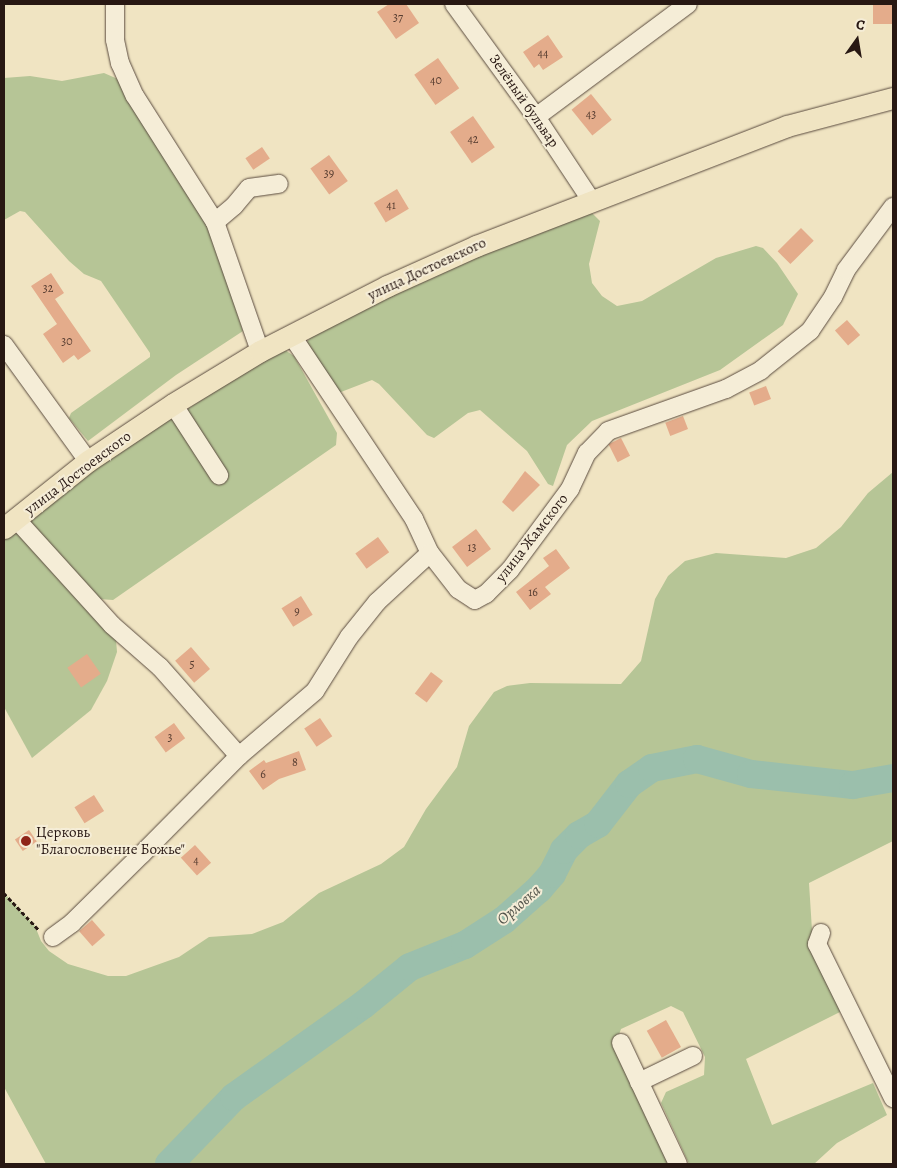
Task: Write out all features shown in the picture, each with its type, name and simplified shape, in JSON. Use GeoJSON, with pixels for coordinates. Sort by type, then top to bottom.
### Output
{"type":"FeatureCollection","features":[{"type":"Feature","properties":{"kind":"main road","name":"улица Достоевского"},"geometry":{"type":"LineString","coordinates":[[10,524],[88,461],[173,404],[260,351],[387,286],[476,246],[786,126],[893,98]]}},
{"type":"Feature","properties":{"kind":"lane"},"geometry":{"type":"LineString","coordinates":[[115,4],[115,40],[120,63],[135,96],[215,222],[260,351]]}},
{"type":"Feature","properties":{"kind":"lane","name":"Зелёный бульвар"},"geometry":{"type":"LineString","coordinates":[[454,4],[536,116],[591,200]]}},
{"type":"Feature","properties":{"kind":"lane"},"geometry":{"type":"LineString","coordinates":[[536,116],[688,4]]}},
{"type":"Feature","properties":{"kind":"lane"},"geometry":{"type":"LineString","coordinates":[[215,222],[234,206],[249,188],[280,184]]}},
{"type":"Feature","properties":{"kind":"lane","name":"улица Жамского"},"geometry":{"type":"LineString","coordinates":[[430,553],[458,589],[475,600],[486,594],[510,570],[565,497],[587,453],[608,431],[726,389],[760,370],[810,331],[833,297],[846,270],[893,207]]}},
{"type":"Feature","properties":{"kind":"lane"},"geometry":{"type":"LineString","coordinates":[[53,937],[72,923],[239,756],[315,691],[349,637],[377,602],[430,553],[414,519],[292,336]]}},
{"type":"Feature","properties":{"kind":"lane"},"geometry":{"type":"LineString","coordinates":[[4,345],[88,461]]}},
{"type":"Feature","properties":{"kind":"lane"},"geometry":{"type":"LineString","coordinates":[[173,404],[219,475]]}},
{"type":"Feature","properties":{"kind":"lane"},"geometry":{"type":"LineString","coordinates":[[10,524],[112,625],[160,667],[239,756]]}},
{"type":"Feature","properties":{"kind":"lane"},"geometry":{"type":"LineString","coordinates":[[821,933],[817,944],[893,1098]]}},
{"type":"Feature","properties":{"kind":"lane"},"geometry":{"type":"LineString","coordinates":[[621,1043],[678,1164]]}},
{"type":"Feature","properties":{"kind":"lane"},"geometry":{"type":"LineString","coordinates":[[639,1082],[693,1056]]}},
{"type":"Feature","properties":{"kind":"path"},"geometry":{"type":"LineString","coordinates":[[4,893],[44,935],[53,937]]}},
{"type":"Feature","properties":{"kind":"green space"},"geometry":{"type":"Polygon","coordinates":[[[104,73],[120,80],[207,222],[243,331],[176,375],[88,441],[69,418],[71,413],[150,357],[150,353],[101,281],[84,274],[69,261],[25,212],[20,211],[4,220],[4,78],[30,76],[62,81],[104,73]]]}},
{"type":"Feature","properties":{"kind":"green space"},"geometry":{"type":"Polygon","coordinates":[[[590,211],[600,221],[589,264],[592,283],[602,296],[617,306],[642,301],[716,258],[756,246],[763,248],[777,263],[798,294],[783,325],[720,370],[592,421],[567,445],[553,486],[548,484],[527,451],[480,410],[468,413],[434,438],[427,435],[379,384],[372,380],[341,392],[334,390],[307,342],[316,331],[496,248],[590,211]]]}},
{"type":"Feature","properties":{"kind":"green space"},"geometry":{"type":"Polygon","coordinates":[[[285,350],[294,356],[337,433],[336,445],[113,600],[99,599],[30,522],[35,510],[169,418],[174,421],[189,408],[273,354],[285,350]]]}},
{"type":"Feature","properties":{"kind":"green space"},"geometry":{"type":"Polygon","coordinates":[[[893,472],[893,841],[809,883],[813,946],[842,1011],[746,1059],[772,1125],[873,1083],[887,1115],[837,1143],[814,1164],[689,1164],[661,1103],[666,1092],[704,1075],[705,1057],[683,1012],[671,1006],[621,1029],[614,1049],[671,1164],[46,1164],[4,1087],[4,893],[35,926],[41,941],[49,951],[68,964],[108,976],[126,976],[179,957],[209,937],[252,934],[283,922],[319,893],[381,864],[404,847],[426,809],[457,767],[469,726],[494,692],[507,686],[530,683],[621,684],[641,661],[655,599],[668,576],[685,561],[716,553],[786,558],[816,548],[841,527],[868,493],[893,472]]]}},
{"type":"Feature","properties":{"kind":"green space"},"geometry":{"type":"Polygon","coordinates":[[[10,533],[20,534],[116,640],[117,652],[107,681],[91,710],[32,758],[4,707],[4,538],[10,533]]]}},
{"type":"Feature","properties":{"kind":"building"},"geometry":{"type":"Polygon","coordinates":[[[389,4],[406,4],[419,23],[396,39],[377,12],[389,4]]]}},
{"type":"Feature","properties":{"kind":"building"},"geometry":{"type":"Polygon","coordinates":[[[873,4],[893,4],[893,24],[873,24],[873,4]]]}},
{"type":"Feature","properties":{"kind":"building"},"geometry":{"type":"Polygon","coordinates":[[[548,35],[563,57],[543,70],[539,64],[534,68],[523,52],[548,35]]]}},
{"type":"Feature","properties":{"kind":"building"},"geometry":{"type":"Polygon","coordinates":[[[438,58],[459,88],[435,105],[414,75],[438,58]]]}},
{"type":"Feature","properties":{"kind":"building"},"geometry":{"type":"Polygon","coordinates":[[[591,94],[612,120],[592,135],[572,110],[591,94]]]}},
{"type":"Feature","properties":{"kind":"building"},"geometry":{"type":"Polygon","coordinates":[[[473,116],[495,147],[472,163],[450,132],[473,116]]]}},
{"type":"Feature","properties":{"kind":"building"},"geometry":{"type":"Polygon","coordinates":[[[262,147],[270,159],[253,170],[245,158],[262,147]]]}},
{"type":"Feature","properties":{"kind":"building"},"geometry":{"type":"Polygon","coordinates":[[[329,155],[348,181],[329,194],[310,169],[329,155]]]}},
{"type":"Feature","properties":{"kind":"building"},"geometry":{"type":"Polygon","coordinates":[[[397,189],[409,209],[386,223],[374,203],[397,189]]]}},
{"type":"Feature","properties":{"kind":"building"},"geometry":{"type":"Polygon","coordinates":[[[801,228],[814,241],[790,264],[778,251],[801,228]]]}},
{"type":"Feature","properties":{"kind":"building"},"geometry":{"type":"Polygon","coordinates":[[[51,273],[64,293],[55,299],[91,351],[78,360],[74,355],[63,363],[43,334],[57,324],[31,286],[51,273]]]}},
{"type":"Feature","properties":{"kind":"building"},"geometry":{"type":"Polygon","coordinates":[[[847,320],[860,335],[848,346],[835,330],[847,320]]]}},
{"type":"Feature","properties":{"kind":"building"},"geometry":{"type":"Polygon","coordinates":[[[766,386],[771,399],[754,406],[749,392],[766,386]]]}},
{"type":"Feature","properties":{"kind":"building"},"geometry":{"type":"Polygon","coordinates":[[[683,416],[688,429],[670,436],[665,423],[683,416]]]}},
{"type":"Feature","properties":{"kind":"building"},"geometry":{"type":"Polygon","coordinates":[[[621,438],[630,456],[618,462],[609,444],[621,438]]]}},
{"type":"Feature","properties":{"kind":"building"},"geometry":{"type":"Polygon","coordinates":[[[525,471],[540,485],[513,512],[502,502],[525,471]]]}},
{"type":"Feature","properties":{"kind":"building"},"geometry":{"type":"Polygon","coordinates":[[[476,529],[491,549],[467,567],[452,547],[476,529]]]}},
{"type":"Feature","properties":{"kind":"building"},"geometry":{"type":"Polygon","coordinates":[[[378,537],[389,552],[367,569],[355,553],[378,537]]]}},
{"type":"Feature","properties":{"kind":"building"},"geometry":{"type":"Polygon","coordinates":[[[556,549],[570,568],[545,587],[551,594],[530,610],[516,592],[549,566],[543,558],[556,549]]]}},
{"type":"Feature","properties":{"kind":"building"},"geometry":{"type":"Polygon","coordinates":[[[301,596],[313,615],[293,627],[281,608],[301,596]]]}},
{"type":"Feature","properties":{"kind":"building"},"geometry":{"type":"Polygon","coordinates":[[[191,647],[210,669],[194,683],[175,661],[191,647]]]}},
{"type":"Feature","properties":{"kind":"building"},"geometry":{"type":"Polygon","coordinates":[[[87,654],[101,674],[81,687],[67,668],[87,654]]]}},
{"type":"Feature","properties":{"kind":"building"},"geometry":{"type":"Polygon","coordinates":[[[431,672],[443,681],[427,703],[415,694],[431,672]]]}},
{"type":"Feature","properties":{"kind":"building"},"geometry":{"type":"Polygon","coordinates":[[[320,718],[332,736],[317,747],[304,729],[320,718]]]}},
{"type":"Feature","properties":{"kind":"building"},"geometry":{"type":"Polygon","coordinates":[[[174,723],[185,738],[166,752],[155,737],[174,723]]]}},
{"type":"Feature","properties":{"kind":"building"},"geometry":{"type":"Polygon","coordinates":[[[299,751],[306,770],[279,779],[263,790],[249,771],[264,760],[266,763],[299,751]]]}},
{"type":"Feature","properties":{"kind":"building"},"geometry":{"type":"Polygon","coordinates":[[[94,795],[104,811],[85,823],[74,807],[94,795]]]}},
{"type":"Feature","properties":{"kind":"building","name":"Церковь \"Благословение Божье\""},"geometry":{"type":"Polygon","coordinates":[[[29,830],[37,842],[23,851],[15,840],[29,830]]]}},
{"type":"Feature","properties":{"kind":"building"},"geometry":{"type":"Polygon","coordinates":[[[195,845],[211,863],[197,876],[181,858],[195,845]]]}},
{"type":"Feature","properties":{"kind":"building"},"geometry":{"type":"Polygon","coordinates":[[[92,920],[105,935],[92,946],[79,931],[92,920]]]}},
{"type":"Feature","properties":{"kind":"building"},"geometry":{"type":"Polygon","coordinates":[[[666,1020],[681,1047],[662,1058],[647,1031],[666,1020]]]}},
{"type":"Feature","properties":{"kind":"waterway","name":"Орловка"},"geometry":{"type":"LineString","coordinates":[[169,1164],[234,1097],[363,1005],[410,967],[465,945],[504,920],[539,889],[552,874],[564,850],[579,835],[598,824],[629,784],[652,768],[697,759],[751,774],[853,785],[893,778]]}},
{"type":"Feature","properties":{"kind":"place","name":"Церковь \"Благословение Божье\""},"geometry":{"type":"Point","coordinates":[26,841]}}]}
